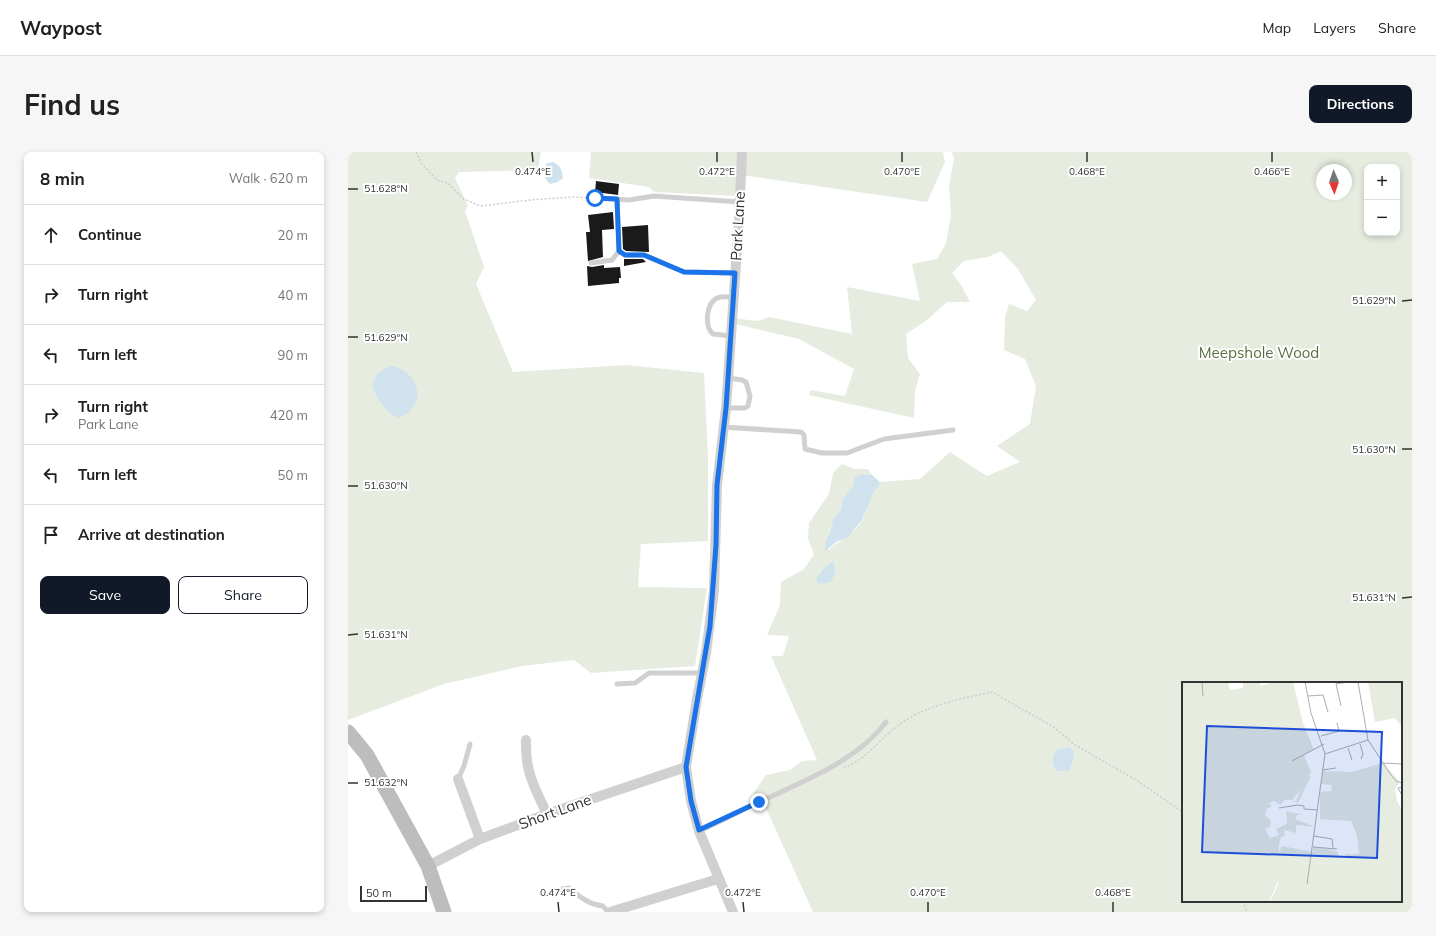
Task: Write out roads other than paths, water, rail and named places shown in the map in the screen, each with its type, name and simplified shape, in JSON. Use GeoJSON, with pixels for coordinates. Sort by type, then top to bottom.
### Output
{"type":"FeatureCollection","features":[{"type":"Feature","properties":{"kind":"street","name":"Park Lane"},"geometry":{"type":"LineString","coordinates":[[733,912],[718,880],[699,830],[691,801],[686,767],[710,626],[714,590],[717,485],[726,408],[742,152]]}},
{"type":"Feature","properties":{"kind":"street"},"geometry":{"type":"LineString","coordinates":[[348,732],[367,755],[428,866],[444,912]]}},
{"type":"Feature","properties":{"kind":"street"},"geometry":{"type":"LineString","coordinates":[[526,740],[525,755],[530,779],[548,814]]}},
{"type":"Feature","properties":{"kind":"street","name":"Short Lane"},"geometry":{"type":"LineString","coordinates":[[428,866],[480,839],[686,767]]}},
{"type":"Feature","properties":{"kind":"street"},"geometry":{"type":"LineString","coordinates":[[458,779],[480,839]]}},
{"type":"Feature","properties":{"kind":"street"},"geometry":{"type":"LineString","coordinates":[[609,912],[718,880]]}},
{"type":"Feature","properties":{"kind":"lane"},"geometry":{"type":"LineString","coordinates":[[595,198],[629,200],[654,196],[740,202]]}},
{"type":"Feature","properties":{"kind":"lane"},"geometry":{"type":"LineString","coordinates":[[592,263],[612,260],[619,251],[617,199]]}},
{"type":"Feature","properties":{"kind":"lane"},"geometry":{"type":"LineString","coordinates":[[619,251],[625,255],[644,255],[684,272],[735,273]]}},
{"type":"Feature","properties":{"kind":"lane"},"geometry":{"type":"LineString","coordinates":[[731,336],[713,334],[709,329],[707,320],[709,310],[714,300],[720,297],[733,296]]}},
{"type":"Feature","properties":{"kind":"lane"},"geometry":{"type":"LineString","coordinates":[[726,408],[745,408],[748,406],[750,400],[746,382],[728,378]]}},
{"type":"Feature","properties":{"kind":"lane"},"geometry":{"type":"LineString","coordinates":[[723,427],[801,432],[804,435],[804,449],[839,454],[857,450],[884,439],[953,430]]}},
{"type":"Feature","properties":{"kind":"lane"},"geometry":{"type":"LineString","coordinates":[[617,684],[635,683],[648,673],[702,673]]}},
{"type":"Feature","properties":{"kind":"lane"},"geometry":{"type":"LineString","coordinates":[[699,830],[776,795],[834,765],[868,742],[886,722]]}},
{"type":"Feature","properties":{"kind":"lane"},"geometry":{"type":"LineString","coordinates":[[458,779],[463,770],[470,744]]}},
{"type":"Feature","properties":{"kind":"lane"},"geometry":{"type":"LineString","coordinates":[[555,890],[569,888],[578,897],[589,903],[603,906],[609,912]]}},
{"type":"Feature","properties":{"kind":"water"},"geometry":{"type":"Polygon","coordinates":[[[553,162],[561,168],[563,178],[558,182],[550,184],[545,177],[544,171],[547,163],[553,162]]]}},
{"type":"Feature","properties":{"kind":"water"},"geometry":{"type":"Polygon","coordinates":[[[390,366],[400,369],[408,374],[417,388],[415,405],[409,412],[399,418],[394,416],[386,409],[372,387],[377,374],[390,366]]]}},
{"type":"Feature","properties":{"kind":"water"},"geometry":{"type":"Polygon","coordinates":[[[863,474],[872,475],[880,482],[874,491],[862,520],[847,538],[838,541],[825,551],[826,542],[832,527],[833,519],[841,510],[842,500],[854,485],[854,478],[863,474]]]}},
{"type":"Feature","properties":{"kind":"water"},"geometry":{"type":"Polygon","coordinates":[[[834,561],[835,573],[831,582],[818,584],[816,579],[824,568],[834,561]]]}},
{"type":"Feature","properties":{"kind":"water"},"geometry":{"type":"Polygon","coordinates":[[[1068,747],[1073,750],[1074,757],[1069,771],[1057,771],[1053,763],[1056,750],[1068,747]]]}},
{"type":"Feature","properties":{"kind":"park label","name":"Meepshole Wood"},"geometry":{"type":"Point","coordinates":[1259,353]}}]}
